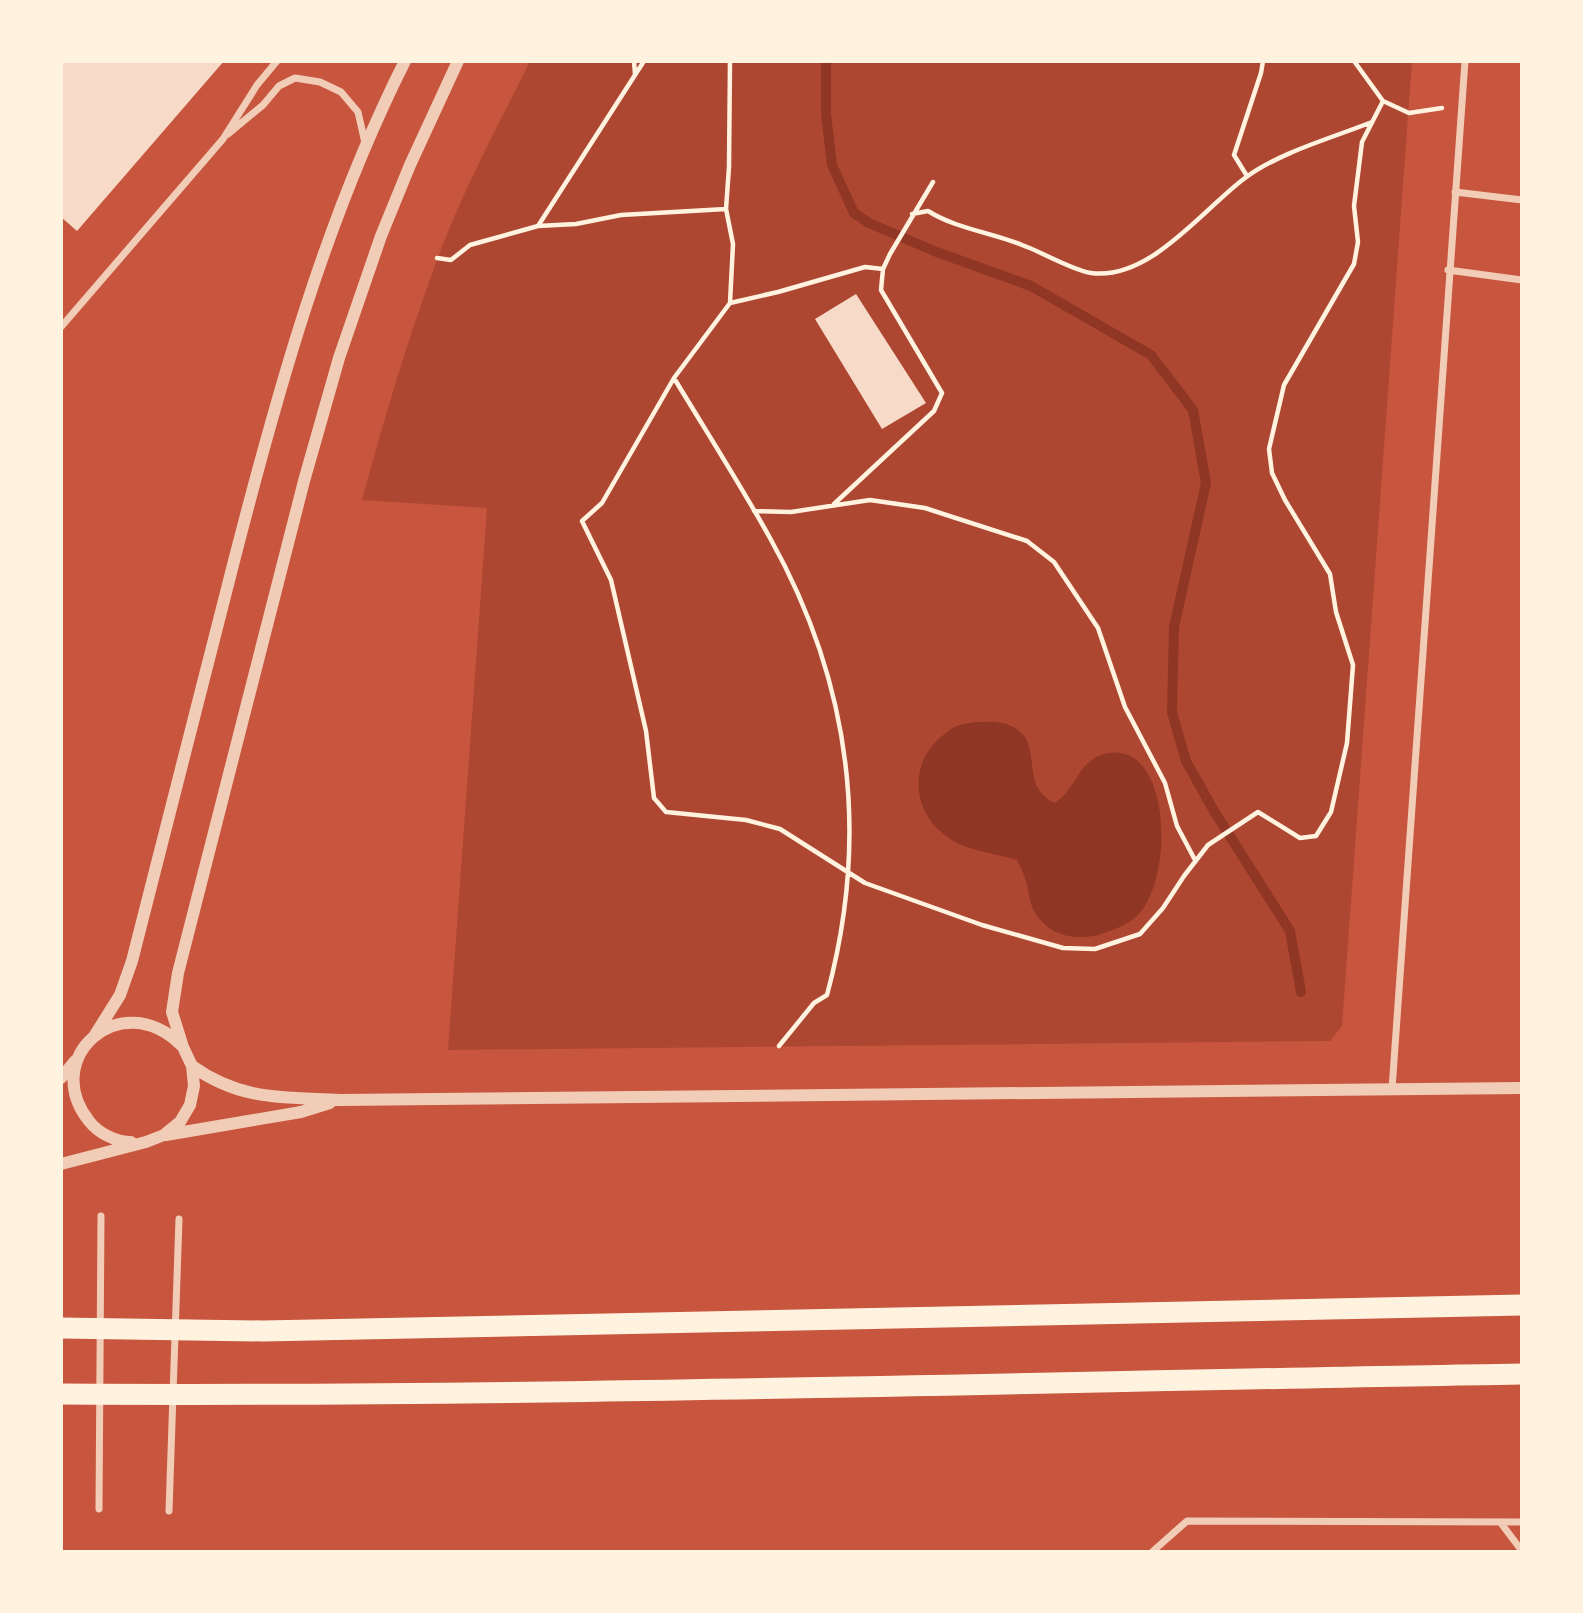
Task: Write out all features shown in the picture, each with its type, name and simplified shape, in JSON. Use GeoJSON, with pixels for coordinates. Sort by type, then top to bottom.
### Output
{"type":"FeatureCollection","features":[{"type":"Feature","properties":{"kind":"highway"},"geometry":{"type":"LineString","coordinates":[[61,1328],[263,1331],[1522,1305]]}},
{"type":"Feature","properties":{"kind":"highway"},"geometry":{"type":"LineString","coordinates":[[61,1394],[236,1395],[654,1390],[1522,1374]]}},
{"type":"Feature","properties":{"kind":"street"},"geometry":{"type":"LineString","coordinates":[[223,139],[257,85],[277,61]]}},
{"type":"Feature","properties":{"kind":"street"},"geometry":{"type":"LineString","coordinates":[[61,1078],[95,1035],[120,995],[132,961],[281,384],[314,281],[366,146],[405,61]]}},
{"type":"Feature","properties":{"kind":"street"},"geometry":{"type":"LineString","coordinates":[[164,1135],[180,1122],[190,1105],[194,1086],[192,1066],[172,1012],[178,973],[325,405],[381,236],[458,61]]}},
{"type":"Feature","properties":{"kind":"street"},"geometry":{"type":"LineString","coordinates":[[1392,1089],[1448,270],[1465,61]]}},
{"type":"Feature","properties":{"kind":"street"},"geometry":{"type":"LineString","coordinates":[[61,327],[223,139],[279,86],[295,78],[320,82],[341,92],[358,112],[366,146]]}},
{"type":"Feature","properties":{"kind":"street"},"geometry":{"type":"LineString","coordinates":[[1455,192],[1522,200]]}},
{"type":"Feature","properties":{"kind":"street"},"geometry":{"type":"LineString","coordinates":[[1448,270],[1522,279]]}},
{"type":"Feature","properties":{"kind":"street"},"geometry":{"type":"LineString","coordinates":[[95,1035],[112,1025],[131,1021],[151,1024],[169,1033],[183,1047]]}},
{"type":"Feature","properties":{"kind":"street"},"geometry":{"type":"LineString","coordinates":[[80,1055],[74,1074],[74,1093],[81,1111],[93,1126],[108,1137],[126,1142],[146,1142]]}},
{"type":"Feature","properties":{"kind":"street"},"geometry":{"type":"LineString","coordinates":[[192,1066],[211,1080],[256,1095],[340,1100],[1522,1088]]}},
{"type":"Feature","properties":{"kind":"street"},"geometry":{"type":"LineString","coordinates":[[61,1164],[164,1135],[301,1112],[340,1100]]}},
{"type":"Feature","properties":{"kind":"street"},"geometry":{"type":"LineString","coordinates":[[99,1509],[101,1216]]}},
{"type":"Feature","properties":{"kind":"street"},"geometry":{"type":"LineString","coordinates":[[169,1511],[178,1219]]}},
{"type":"Feature","properties":{"kind":"street"},"geometry":{"type":"LineString","coordinates":[[1152,1552],[1187,1521],[1522,1522]]}},
{"type":"Feature","properties":{"kind":"street"},"geometry":{"type":"LineString","coordinates":[[1500,1522],[1522,1551]]}},
{"type":"Feature","properties":{"kind":"path"},"geometry":{"type":"LineString","coordinates":[[634,61],[635,75]]}},
{"type":"Feature","properties":{"kind":"path"},"geometry":{"type":"LineString","coordinates":[[538,226],[645,61]]}},
{"type":"Feature","properties":{"kind":"path"},"geometry":{"type":"LineString","coordinates":[[730,61],[726,209],[733,244],[730,303],[674,378],[602,503],[582,522],[611,580],[646,731],[654,798],[666,812],[746,820],[780,829],[864,883],[982,925],[1063,948],[1095,949],[1140,934],[1163,908],[1208,845],[1258,813],[1300,838],[1316,836],[1331,812],[1347,743],[1353,665],[1336,612],[1330,574],[1285,500],[1272,473],[1269,449],[1284,385],[1354,264],[1358,242],[1354,206],[1362,142],[1383,101]]}},
{"type":"Feature","properties":{"kind":"path"},"geometry":{"type":"LineString","coordinates":[[1247,176],[1234,155],[1263,61]]}},
{"type":"Feature","properties":{"kind":"path"},"geometry":{"type":"LineString","coordinates":[[1354,61],[1383,101],[1409,113],[1432,108],[1461,109]]}},
{"type":"Feature","properties":{"kind":"path"},"geometry":{"type":"LineString","coordinates":[[912,214],[928,211],[947,223],[1021,244],[1090,273],[1111,273],[1136,266],[1163,249],[1247,176],[1282,157],[1372,122]]}},
{"type":"Feature","properties":{"kind":"path"},"geometry":{"type":"LineString","coordinates":[[834,504],[934,411],[942,393],[881,290],[883,269],[890,254],[933,181]]}},
{"type":"Feature","properties":{"kind":"path"},"geometry":{"type":"LineString","coordinates":[[437,258],[451,260],[470,246],[538,226],[576,224],[621,215],[726,209]]}},
{"type":"Feature","properties":{"kind":"path"},"geometry":{"type":"LineString","coordinates":[[730,303],[865,267],[883,269]]}},
{"type":"Feature","properties":{"kind":"path"},"geometry":{"type":"LineString","coordinates":[[674,378],[770,537],[797,593],[816,637],[835,698],[847,765],[850,836],[846,902],[838,954],[827,995],[814,1003],[779,1046]]}},
{"type":"Feature","properties":{"kind":"path"},"geometry":{"type":"LineString","coordinates":[[753,511],[792,512],[870,500],[925,508],[1027,541],[1054,562],[1098,628],[1125,707],[1165,783],[1177,826],[1195,861]]}},
{"type":"Feature","properties":{"kind":"shaded area"},"geometry":{"type":"Polygon","coordinates":[[[530,61],[1412,61],[1342,1026],[1330,1041],[448,1050],[487,508],[362,500],[397,379],[437,260],[469,184],[530,61]]]}},
{"type":"Feature","properties":{"kind":"shaded area"},"geometry":{"type":"Polygon","coordinates":[[[976,722],[1000,722],[1017,729],[1026,738],[1036,784],[1043,795],[1055,803],[1068,791],[1087,764],[1101,755],[1125,754],[1142,766],[1154,787],[1160,814],[1161,844],[1157,873],[1149,899],[1136,917],[1118,928],[1089,937],[1070,936],[1054,931],[1046,926],[1034,911],[1017,860],[958,843],[941,832],[931,821],[924,810],[918,784],[924,759],[931,747],[951,729],[976,722]]]}},
{"type":"Feature","properties":{"kind":"building"},"geometry":{"type":"Polygon","coordinates":[[[61,61],[224,61],[77,231],[61,217],[61,61]]]}},
{"type":"Feature","properties":{"kind":"building"},"geometry":{"type":"Polygon","coordinates":[[[856,294],[926,403],[882,429],[815,319],[856,294]]]}},
{"type":"Feature","properties":{"kind":"waterway"},"geometry":{"type":"LineString","coordinates":[[826,61],[826,114],[832,165],[854,213],[869,223],[934,251],[1031,286],[1151,355],[1193,410],[1206,483],[1174,627],[1172,712],[1186,761],[1214,811],[1290,931],[1301,992]]}}]}
